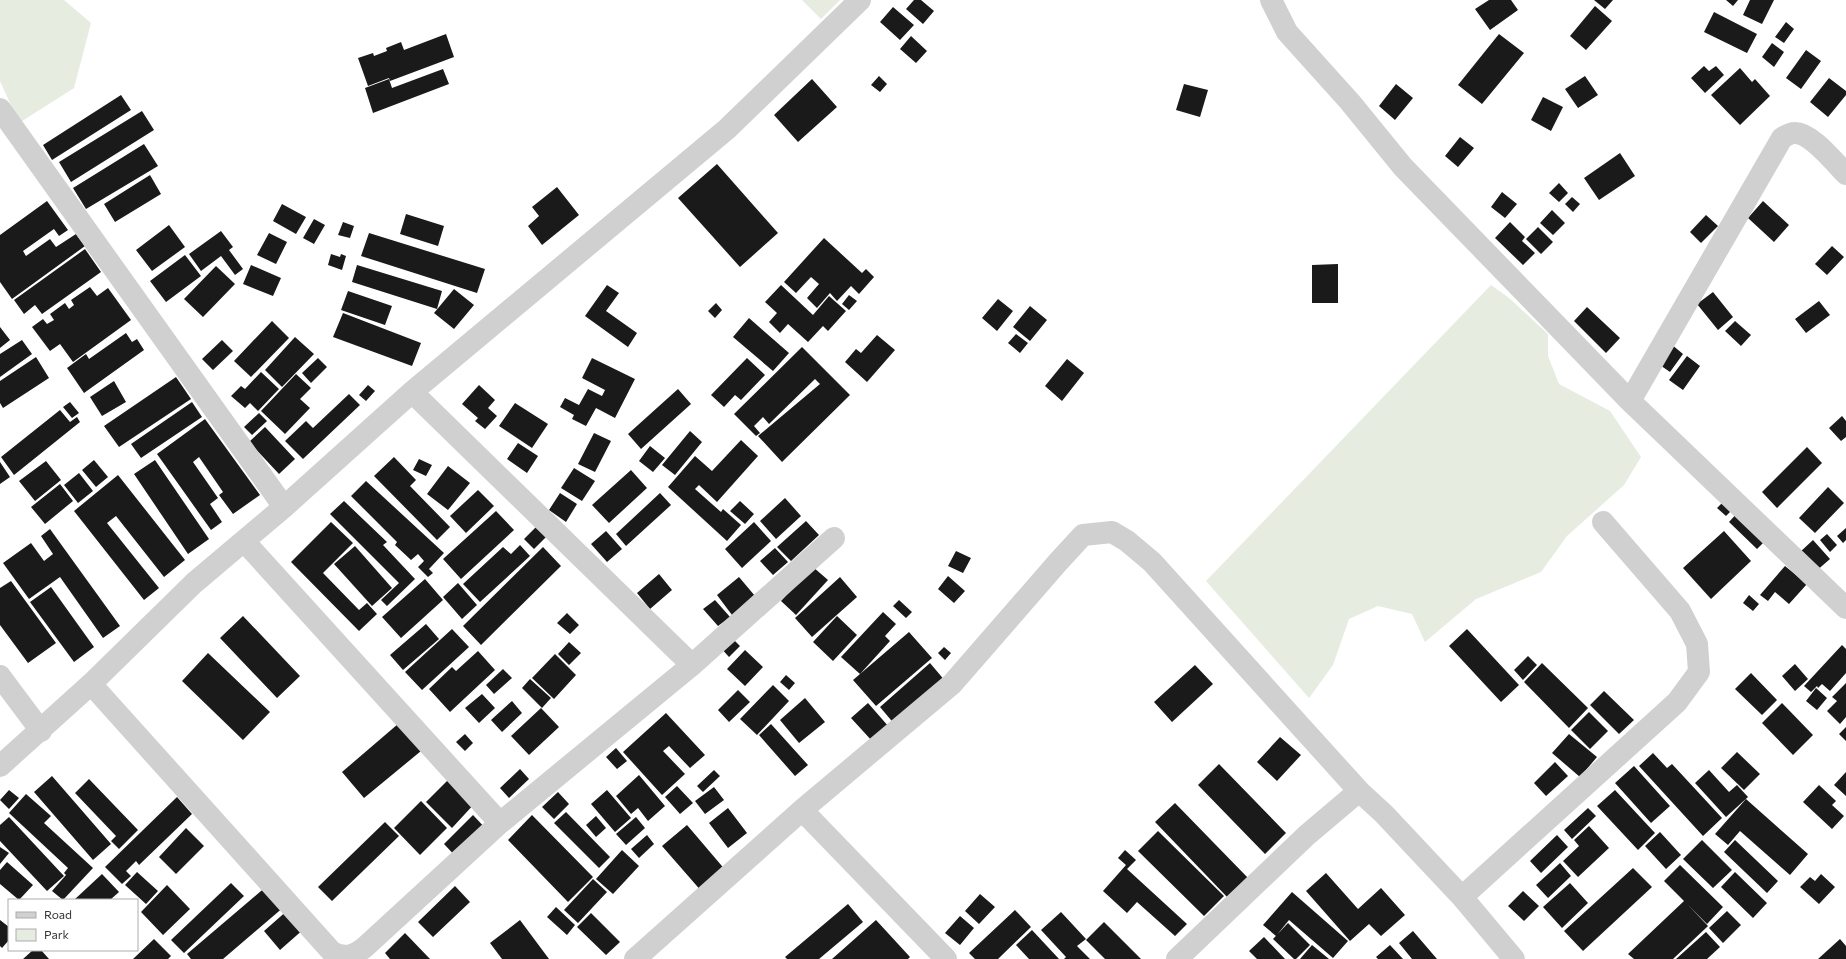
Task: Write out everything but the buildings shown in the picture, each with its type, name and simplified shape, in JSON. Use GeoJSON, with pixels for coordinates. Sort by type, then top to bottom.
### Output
{"type":"FeatureCollection","features":[{"type":"Feature","properties":{"kind":"street"},"geometry":{"type":"LineString","coordinates":[[0,766],[41,731],[91,684],[194,583],[284,507],[412,392],[727,129],[860,0]]}},
{"type":"Feature","properties":{"kind":"street"},"geometry":{"type":"LineString","coordinates":[[1272,0],[1287,32],[1350,102],[1403,167],[1630,401],[1846,608]]}},
{"type":"Feature","properties":{"kind":"street"},"geometry":{"type":"LineString","coordinates":[[0,109],[284,507]]}},
{"type":"Feature","properties":{"kind":"street"},"geometry":{"type":"LineString","coordinates":[[1630,401],[1782,138],[1793,132],[1801,133],[1812,139],[1846,174]]}},
{"type":"Feature","properties":{"kind":"street"},"geometry":{"type":"LineString","coordinates":[[412,392],[692,665]]}},
{"type":"Feature","properties":{"kind":"street"},"geometry":{"type":"LineString","coordinates":[[1462,898],[1677,702],[1698,672],[1697,644],[1680,611],[1603,522]]}},
{"type":"Feature","properties":{"kind":"street"},"geometry":{"type":"LineString","coordinates":[[635,959],[802,810],[952,684],[1083,535],[1112,532],[1127,541],[1152,562],[1359,791],[1384,814],[1462,898],[1502,955]]}},
{"type":"Feature","properties":{"kind":"street"},"geometry":{"type":"LineString","coordinates":[[91,684],[336,955],[346,958],[358,953],[500,823],[692,665],[834,538]]}},
{"type":"Feature","properties":{"kind":"street"},"geometry":{"type":"LineString","coordinates":[[244,540],[500,823]]}},
{"type":"Feature","properties":{"kind":"street"},"geometry":{"type":"LineString","coordinates":[[0,676],[41,731]]}},
{"type":"Feature","properties":{"kind":"street"},"geometry":{"type":"LineString","coordinates":[[1177,959],[1307,835],[1359,791]]}},
{"type":"Feature","properties":{"kind":"street"},"geometry":{"type":"LineString","coordinates":[[802,810],[946,959]]}},
{"type":"Feature","properties":{"kind":"green space"},"geometry":{"type":"Polygon","coordinates":[[[0,0],[64,0],[91,23],[74,88],[19,123],[0,81],[0,0]]]}},
{"type":"Feature","properties":{"kind":"green space"},"geometry":{"type":"Polygon","coordinates":[[[802,0],[840,0],[821,19],[802,0]]]}},
{"type":"Feature","properties":{"kind":"green space"},"geometry":{"type":"Polygon","coordinates":[[[1491,285],[1509,298],[1548,334],[1548,356],[1559,384],[1610,411],[1641,457],[1624,485],[1567,536],[1541,572],[1476,599],[1425,642],[1412,614],[1378,606],[1349,619],[1333,665],[1309,698],[1206,581],[1491,285]]]}}]}
